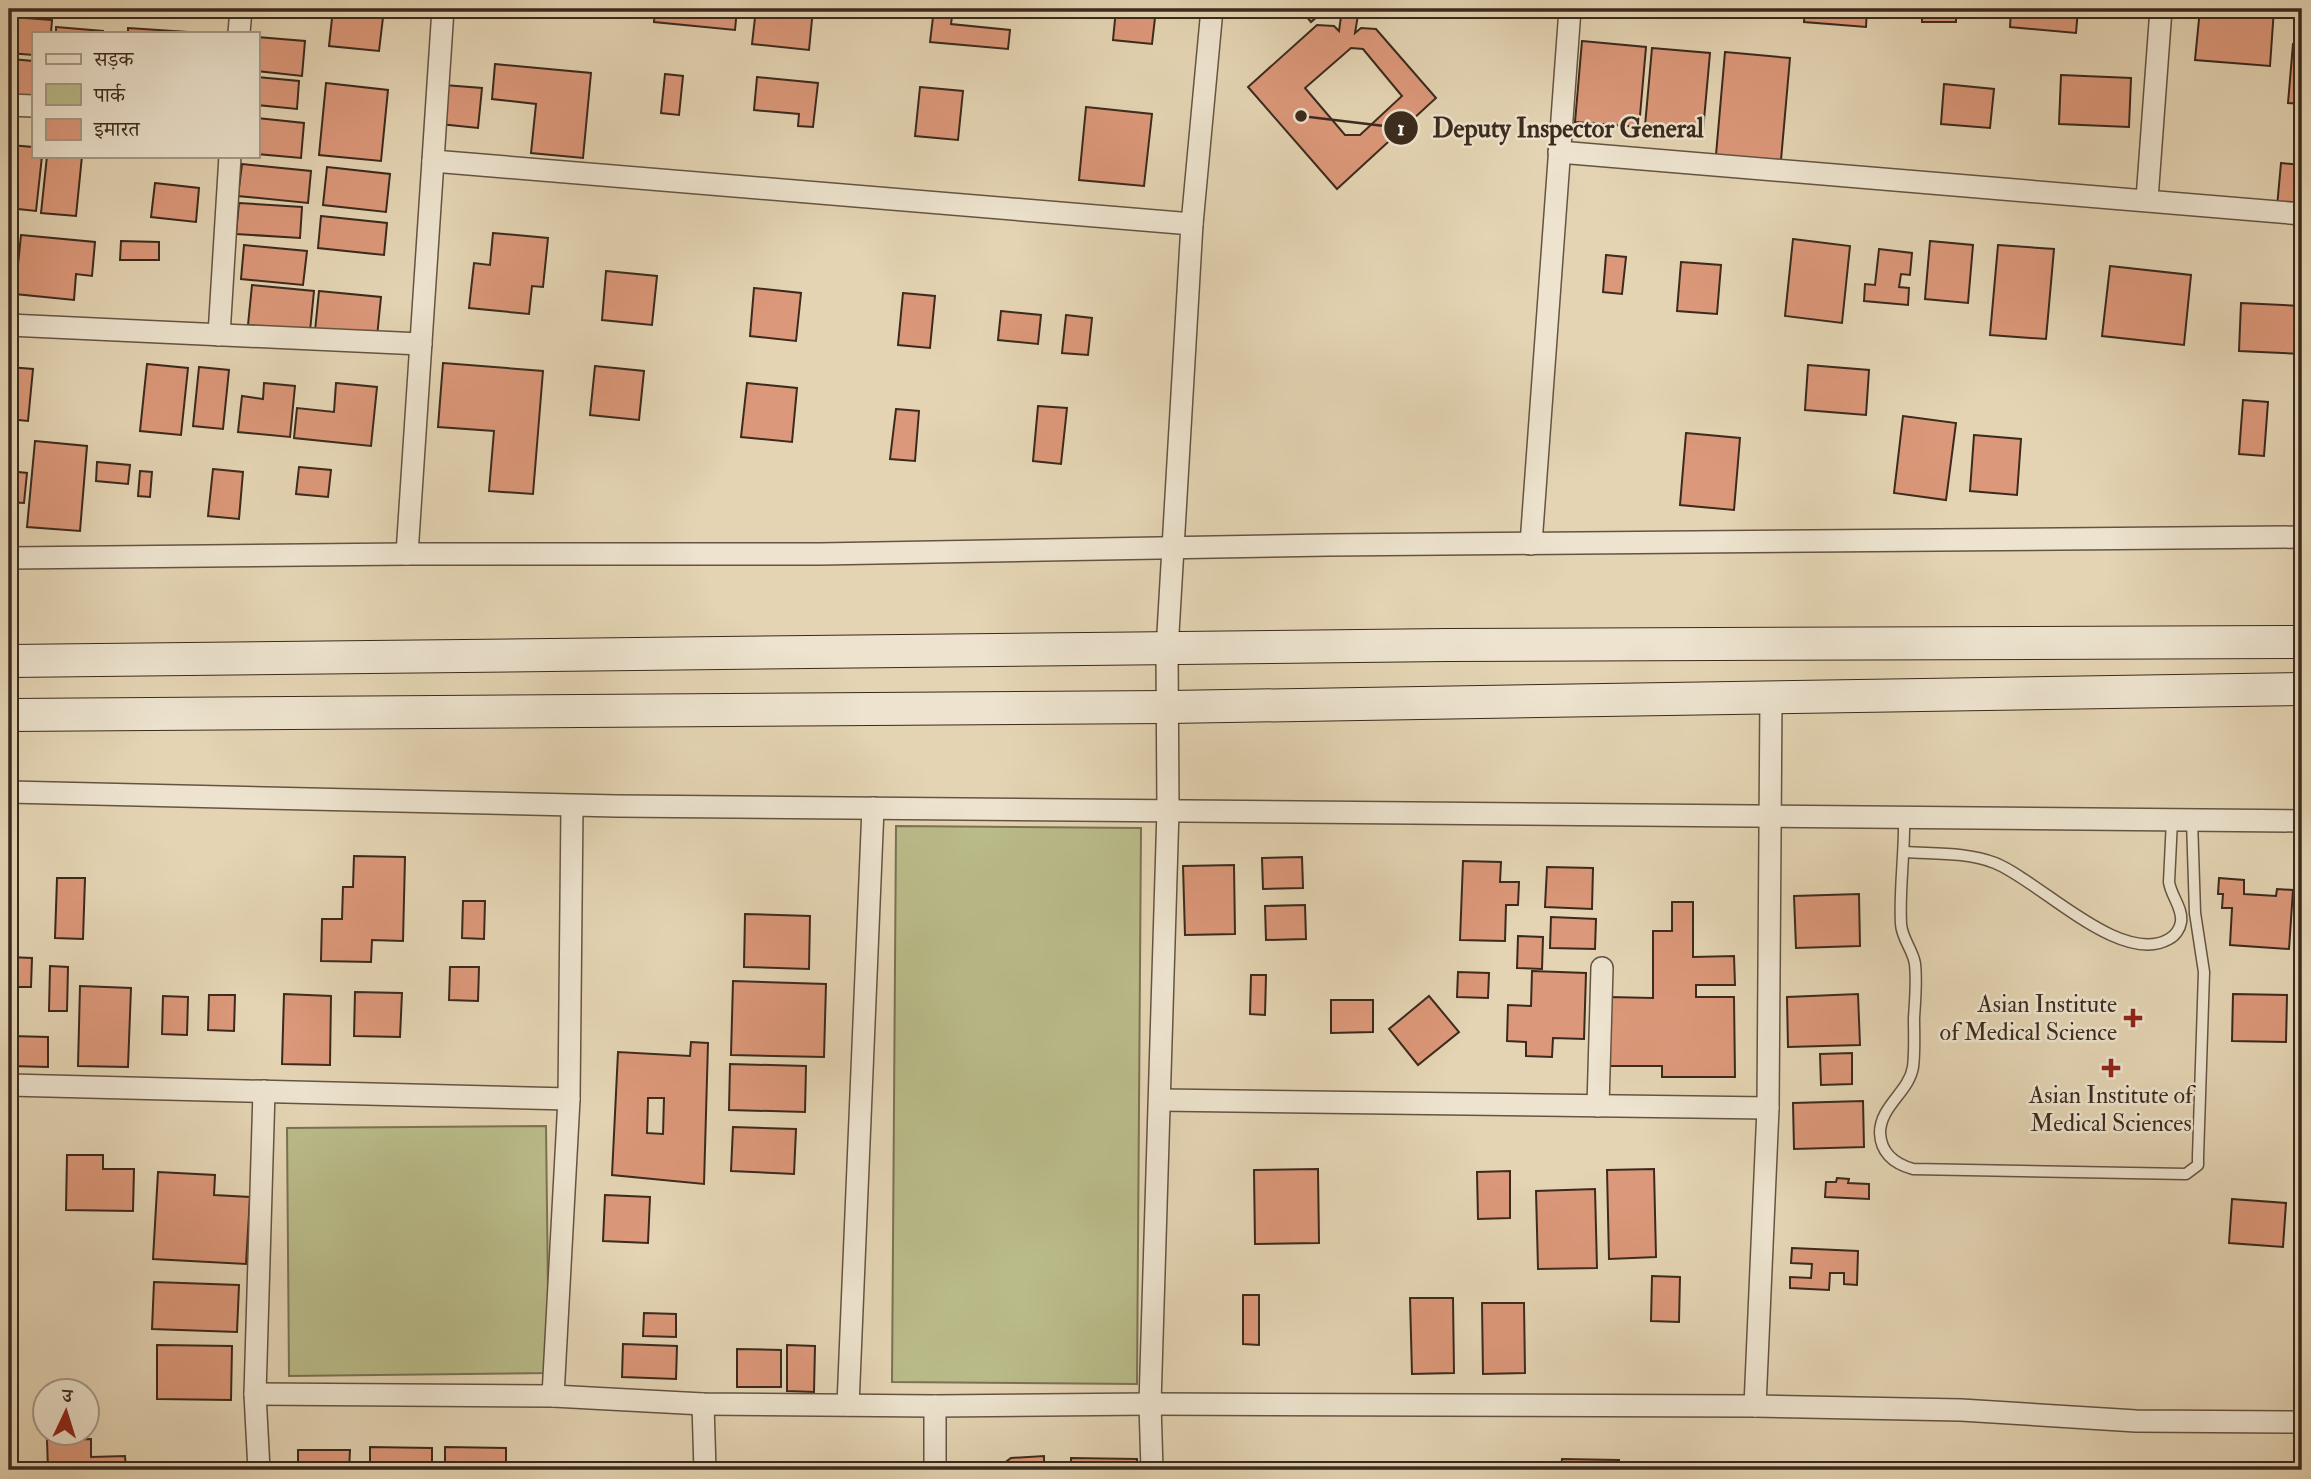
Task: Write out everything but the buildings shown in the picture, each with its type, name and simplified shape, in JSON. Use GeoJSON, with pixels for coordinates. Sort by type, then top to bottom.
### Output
{"type":"FeatureCollection","features":[{"type":"Feature","properties":{"kind":"main road"},"geometry":{"type":"LineString","coordinates":[[9,661],[1447,645],[2302,642]]}},
{"type":"Feature","properties":{"kind":"main road"},"geometry":{"type":"LineString","coordinates":[[9,715],[1169,707],[2302,689]]}},
{"type":"Feature","properties":{"kind":"street"},"geometry":{"type":"LineString","coordinates":[[239,32],[241,9]]}},
{"type":"Feature","properties":{"kind":"street"},"geometry":{"type":"LineString","coordinates":[[407,554],[443,9]]}},
{"type":"Feature","properties":{"kind":"street"},"geometry":{"type":"LineString","coordinates":[[1152,1470],[1150,1404],[1168,810],[1167,650],[1192,224],[1212,9]]}},
{"type":"Feature","properties":{"kind":"street"},"geometry":{"type":"LineString","coordinates":[[1531,544],[1570,9]]}},
{"type":"Feature","properties":{"kind":"street"},"geometry":{"type":"LineString","coordinates":[[2147,200],[2161,9]]}},
{"type":"Feature","properties":{"kind":"street"},"geometry":{"type":"LineString","coordinates":[[9,105],[32,106]]}},
{"type":"Feature","properties":{"kind":"street"},"geometry":{"type":"LineString","coordinates":[[1559,152],[2302,214]]}},
{"type":"Feature","properties":{"kind":"street"},"geometry":{"type":"LineString","coordinates":[[219,335],[230,158]]}},
{"type":"Feature","properties":{"kind":"street"},"geometry":{"type":"LineString","coordinates":[[433,161],[1192,224]]}},
{"type":"Feature","properties":{"kind":"street"},"geometry":{"type":"LineString","coordinates":[[9,325],[421,344]]}},
{"type":"Feature","properties":{"kind":"street"},"geometry":{"type":"LineString","coordinates":[[9,558],[820,554],[1172,547],[2302,537]]}},
{"type":"Feature","properties":{"kind":"street"},"geometry":{"type":"LineString","coordinates":[[1755,1406],[1768,1108],[1771,696]]}},
{"type":"Feature","properties":{"kind":"street"},"geometry":{"type":"LineString","coordinates":[[9,792],[572,806],[2302,821]]}},
{"type":"Feature","properties":{"kind":"street"},"geometry":{"type":"LineString","coordinates":[[553,1396],[569,1099],[572,806]]}},
{"type":"Feature","properties":{"kind":"street"},"geometry":{"type":"LineString","coordinates":[[848,1405],[873,808]]}},
{"type":"Feature","properties":{"kind":"street"},"geometry":{"type":"LineString","coordinates":[[1598,1106],[1602,968]]}},
{"type":"Feature","properties":{"kind":"street"},"geometry":{"type":"LineString","coordinates":[[9,1085],[569,1099]]}},
{"type":"Feature","properties":{"kind":"street"},"geometry":{"type":"LineString","coordinates":[[259,1470],[255,1394],[264,1091]]}},
{"type":"Feature","properties":{"kind":"street"},"geometry":{"type":"LineString","coordinates":[[1160,1100],[1768,1108]]}},
{"type":"Feature","properties":{"kind":"street"},"geometry":{"type":"LineString","coordinates":[[255,1394],[553,1396],[703,1404],[935,1406],[1755,1406],[1961,1410],[2136,1421],[2302,1422]]}},
{"type":"Feature","properties":{"kind":"street"},"geometry":{"type":"LineString","coordinates":[[703,1404],[705,1470]]}},
{"type":"Feature","properties":{"kind":"street"},"geometry":{"type":"LineString","coordinates":[[935,1406],[935,1470]]}},
{"type":"Feature","properties":{"kind":"lane"},"geometry":{"type":"LineString","coordinates":[[1904,817],[1901,921],[1904,938],[1915,962],[1913,1067],[1906,1087],[1884,1114],[1881,1124],[1880,1134],[1884,1149],[1891,1159],[1913,1169],[2186,1174],[2198,1165],[2199,1157],[2204,972],[2182,820]]}},
{"type":"Feature","properties":{"kind":"lane"},"geometry":{"type":"LineString","coordinates":[[1905,852],[1966,856],[1995,863],[2034,884],[2108,934],[2127,942],[2160,944],[2173,937],[2181,921],[2181,912],[2169,882],[2182,820]]}},
{"type":"Feature","properties":{"kind":"green space"},"geometry":{"type":"Polygon","coordinates":[[[896,826],[1141,828],[1137,1384],[892,1382],[896,826]]]}},
{"type":"Feature","properties":{"kind":"green space"},"geometry":{"type":"Polygon","coordinates":[[[546,1126],[549,1373],[289,1376],[287,1128],[546,1126]]]}},
{"type":"Feature","properties":{"kind":"place","name":"Deputy Inspector General"},"geometry":{"type":"Point","coordinates":[1301,116]}},
{"type":"Feature","properties":{"kind":"place","name":"Asian Institute of Medical Science"},"geometry":{"type":"Point","coordinates":[2133,1018]}},
{"type":"Feature","properties":{"kind":"place","name":"Asian Institute of Medical Sciences"},"geometry":{"type":"Point","coordinates":[2111,1068]}}]}
